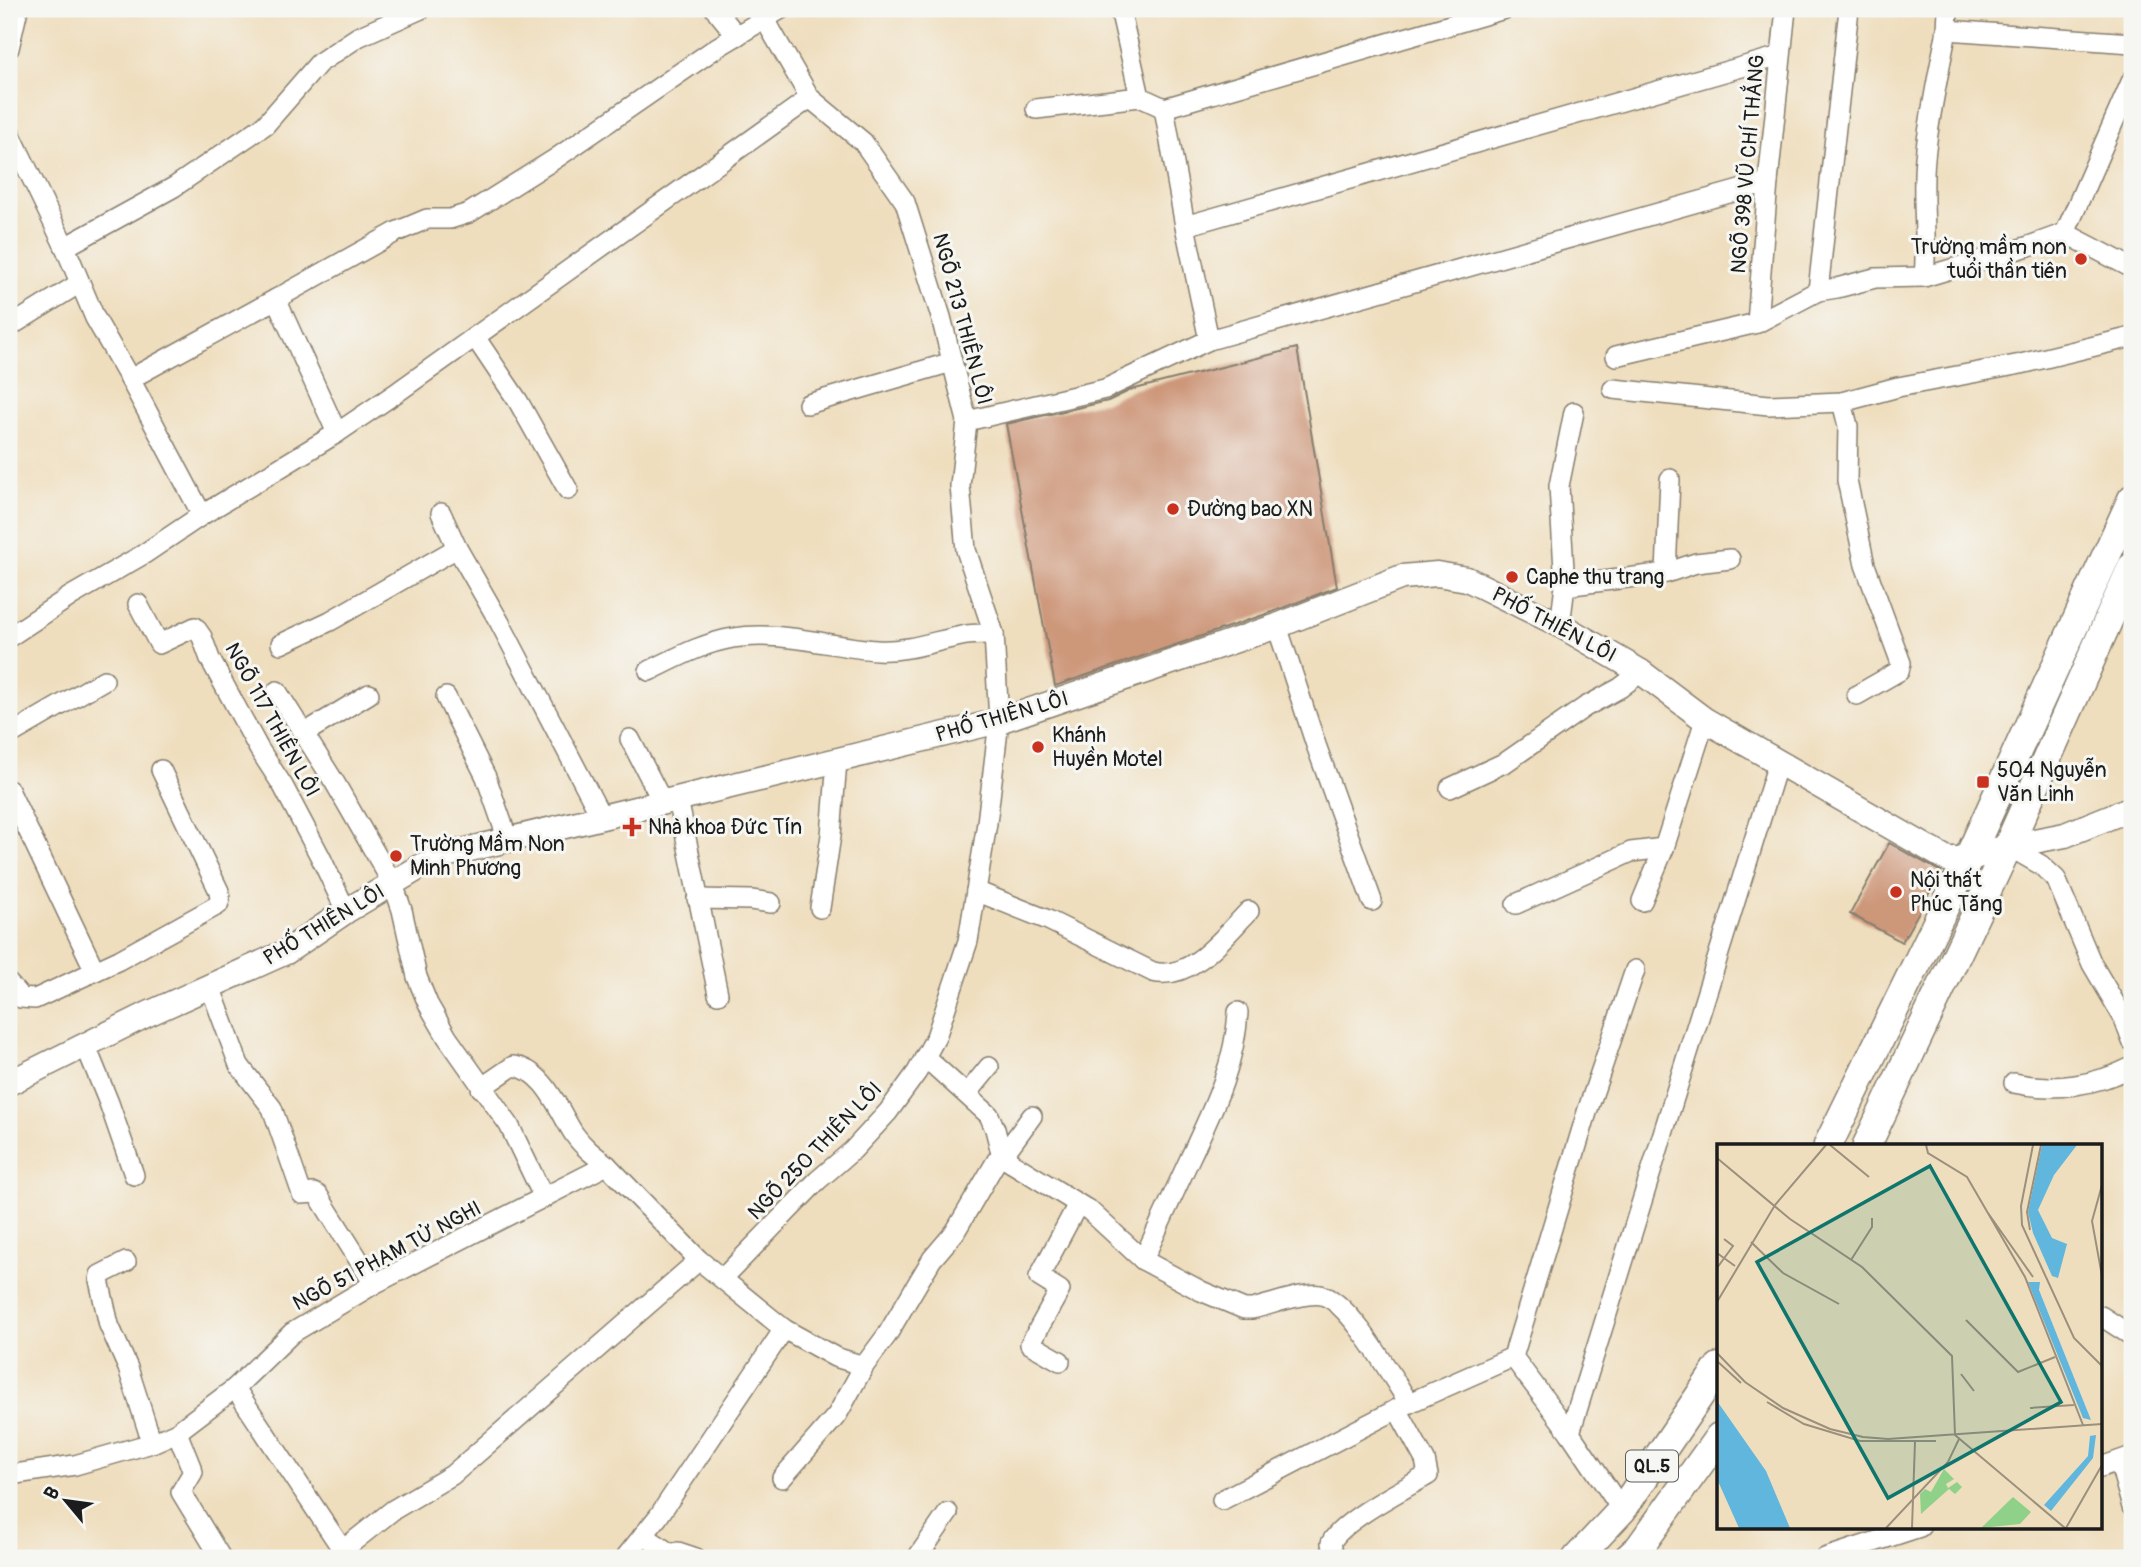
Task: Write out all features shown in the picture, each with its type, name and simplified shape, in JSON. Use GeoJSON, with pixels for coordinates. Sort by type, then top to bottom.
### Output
{"type":"FeatureCollection","features":[{"type":"Feature","properties":{"kind":"highway"},"geometry":{"type":"LineString","coordinates":[[1829,1144],[1968,859],[2132,499]]}},
{"type":"Feature","properties":{"kind":"highway"},"geometry":{"type":"LineString","coordinates":[[1867,1144],[2008,846],[2132,567]]}},
{"type":"Feature","properties":{"kind":"highway","name":"QL.5"},"geometry":{"type":"LineString","coordinates":[[1577,1558],[1622,1510],[1717,1370]]}},
{"type":"Feature","properties":{"kind":"highway","name":"QL.5"},"geometry":{"type":"LineString","coordinates":[[1641,1555],[1717,1440]]}},
{"type":"Feature","properties":{"kind":"main road","name":"PHỐ THIÊN LÔI"},"geometry":{"type":"LineString","coordinates":[[9,1083],[85,1044],[286,952],[346,911],[437,857],[999,721],[1277,626],[1402,577],[1437,574],[1467,579],[1560,625],[1641,672],[1705,720],[1778,763],[1947,859],[1968,859]]}},
{"type":"Feature","properties":{"kind":"main road"},"geometry":{"type":"LineString","coordinates":[[1968,859],[2008,846],[2065,835],[2132,808]]}},
{"type":"Feature","properties":{"kind":"street"},"geometry":{"type":"LineString","coordinates":[[9,48],[18,9]]}},
{"type":"Feature","properties":{"kind":"street"},"geometry":{"type":"LineString","coordinates":[[65,247],[174,187],[265,125],[319,63],[358,37],[421,9]]}},
{"type":"Feature","properties":{"kind":"street"},"geometry":{"type":"LineString","coordinates":[[715,9],[737,36]]}},
{"type":"Feature","properties":{"kind":"street"},"geometry":{"type":"LineString","coordinates":[[130,379],[396,232],[427,219],[450,219],[468,213],[555,159],[781,9]]}},
{"type":"Feature","properties":{"kind":"street"},"geometry":{"type":"LineString","coordinates":[[1120,9],[1140,97]]}},
{"type":"Feature","properties":{"kind":"street"},"geometry":{"type":"LineString","coordinates":[[1036,109],[1140,97],[1164,107],[1505,9]]}},
{"type":"Feature","properties":{"kind":"street","name":"NGÕ 398 VŨ CHÍ THẮNG"},"geometry":{"type":"LineString","coordinates":[[1757,323],[1786,9]]}},
{"type":"Feature","properties":{"kind":"street"},"geometry":{"type":"LineString","coordinates":[[1818,290],[1849,9]]}},
{"type":"Feature","properties":{"kind":"street"},"geometry":{"type":"LineString","coordinates":[[1924,277],[1925,157],[1947,30],[1948,9]]}},
{"type":"Feature","properties":{"kind":"street","name":"NGÕ 213 THIÊN LÔI"},"geometry":{"type":"LineString","coordinates":[[764,18],[810,97],[863,142],[905,202],[941,317],[967,421],[960,486],[966,550],[994,634],[999,721]]}},
{"type":"Feature","properties":{"kind":"street"},"geometry":{"type":"LineString","coordinates":[[1947,30],[2132,43]]}},
{"type":"Feature","properties":{"kind":"street"},"geometry":{"type":"LineString","coordinates":[[1185,226],[1780,56]]}},
{"type":"Feature","properties":{"kind":"street"},"geometry":{"type":"LineString","coordinates":[[1616,356],[1757,323],[1818,290],[1875,278],[1924,277],[2065,233],[2132,80]]}},
{"type":"Feature","properties":{"kind":"street"},"geometry":{"type":"LineString","coordinates":[[9,637],[337,433],[810,97]]}},
{"type":"Feature","properties":{"kind":"street"},"geometry":{"type":"LineString","coordinates":[[1164,107],[1209,340]]}},
{"type":"Feature","properties":{"kind":"street"},"geometry":{"type":"LineString","coordinates":[[9,131],[65,247],[95,318],[202,515]]}},
{"type":"Feature","properties":{"kind":"street"},"geometry":{"type":"LineString","coordinates":[[967,421],[1105,389],[1209,340],[1768,182]]}},
{"type":"Feature","properties":{"kind":"street"},"geometry":{"type":"LineString","coordinates":[[2065,233],[2132,268]]}},
{"type":"Feature","properties":{"kind":"street"},"geometry":{"type":"LineString","coordinates":[[9,327],[80,284]]}},
{"type":"Feature","properties":{"kind":"street"},"geometry":{"type":"LineString","coordinates":[[276,299],[337,433]]}},
{"type":"Feature","properties":{"kind":"street"},"geometry":{"type":"LineString","coordinates":[[475,337],[518,401],[568,490]]}},
{"type":"Feature","properties":{"kind":"street"},"geometry":{"type":"LineString","coordinates":[[1613,389],[1769,405],[1842,402],[1898,387],[2021,364],[2132,337]]}},
{"type":"Feature","properties":{"kind":"street"},"geometry":{"type":"LineString","coordinates":[[808,404],[952,362]]}},
{"type":"Feature","properties":{"kind":"street"},"geometry":{"type":"LineString","coordinates":[[1842,402],[1848,426],[1847,480],[1865,565],[1901,663],[1899,671],[1857,695]]}},
{"type":"Feature","properties":{"kind":"street"},"geometry":{"type":"LineString","coordinates":[[1560,625],[1565,586],[1559,486],[1574,412]]}},
{"type":"Feature","properties":{"kind":"street"},"geometry":{"type":"LineString","coordinates":[[1666,573],[1670,479]]}},
{"type":"Feature","properties":{"kind":"street"},"geometry":{"type":"LineString","coordinates":[[441,513],[457,548],[500,623],[602,818]]}},
{"type":"Feature","properties":{"kind":"street"},"geometry":{"type":"LineString","coordinates":[[282,645],[330,621],[457,548]]}},
{"type":"Feature","properties":{"kind":"street"},"geometry":{"type":"LineString","coordinates":[[1565,586],[1666,573],[1696,564],[1730,559]]}},
{"type":"Feature","properties":{"kind":"street","name":"NGÕ 117 THIÊN LÔI"},"geometry":{"type":"LineString","coordinates":[[138,604],[159,644],[195,627],[202,636],[210,659],[259,749],[283,786],[346,911]]}},
{"type":"Feature","properties":{"kind":"street"},"geometry":{"type":"LineString","coordinates":[[1277,626],[1316,746],[1372,901]]}},
{"type":"Feature","properties":{"kind":"street"},"geometry":{"type":"LineString","coordinates":[[649,671],[702,646],[735,637],[786,638],[878,651],[909,648],[969,635],[994,634]]}},
{"type":"Feature","properties":{"kind":"street"},"geometry":{"type":"LineString","coordinates":[[1450,788],[1506,762],[1641,672]]}},
{"type":"Feature","properties":{"kind":"street"},"geometry":{"type":"LineString","coordinates":[[9,735],[104,680]]}},
{"type":"Feature","properties":{"kind":"street"},"geometry":{"type":"LineString","coordinates":[[277,691],[393,884],[402,910],[417,976],[428,1004],[447,1038],[509,1125],[544,1198]]}},
{"type":"Feature","properties":{"kind":"street"},"geometry":{"type":"LineString","coordinates":[[303,734],[369,694]]}},
{"type":"Feature","properties":{"kind":"street"},"geometry":{"type":"LineString","coordinates":[[446,696],[486,777],[508,840]]}},
{"type":"Feature","properties":{"kind":"street"},"geometry":{"type":"LineString","coordinates":[[1642,901],[1664,848],[1705,720]]}},
{"type":"Feature","properties":{"kind":"street","name":"NGÕ 250 THIÊN LÔI"},"geometry":{"type":"LineString","coordinates":[[723,1278],[888,1112],[936,1037],[968,942],[987,823],[999,721]]}},
{"type":"Feature","properties":{"kind":"street"},"geometry":{"type":"LineString","coordinates":[[631,739],[670,801],[688,844],[718,994]]}},
{"type":"Feature","properties":{"kind":"street"},"geometry":{"type":"LineString","coordinates":[[820,908],[831,835],[837,761]]}},
{"type":"Feature","properties":{"kind":"street"},"geometry":{"type":"LineString","coordinates":[[1570,1433],[1778,763]]}},
{"type":"Feature","properties":{"kind":"street"},"geometry":{"type":"LineString","coordinates":[[9,984],[21,998],[35,999],[95,971],[218,905],[219,891],[162,770]]}},
{"type":"Feature","properties":{"kind":"street"},"geometry":{"type":"LineString","coordinates":[[9,790],[95,971]]}},
{"type":"Feature","properties":{"kind":"street"},"geometry":{"type":"LineString","coordinates":[[2008,846],[2041,864],[2056,878],[2092,964],[2123,1017],[2132,1041]]}},
{"type":"Feature","properties":{"kind":"street"},"geometry":{"type":"LineString","coordinates":[[1516,904],[1631,852],[1664,848]]}},
{"type":"Feature","properties":{"kind":"street"},"geometry":{"type":"LineString","coordinates":[[976,891],[1048,920],[1163,975],[1195,963],[1249,911]]}},
{"type":"Feature","properties":{"kind":"street"},"geometry":{"type":"LineString","coordinates":[[697,899],[771,903]]}},
{"type":"Feature","properties":{"kind":"street"},"geometry":{"type":"LineString","coordinates":[[1222,1500],[1403,1406],[1513,1357],[1588,1109],[1635,970]]}},
{"type":"Feature","properties":{"kind":"street"},"geometry":{"type":"LineString","coordinates":[[210,986],[239,1065],[272,1108],[302,1194],[318,1195],[374,1284]]}},
{"type":"Feature","properties":{"kind":"street"},"geometry":{"type":"LineString","coordinates":[[1143,1260],[1220,1094],[1234,1047],[1238,1012]]}},
{"type":"Feature","properties":{"kind":"street"},"geometry":{"type":"LineString","coordinates":[[85,1044],[134,1175]]}},
{"type":"Feature","properties":{"kind":"street"},"geometry":{"type":"LineString","coordinates":[[925,1058],[989,1115],[1002,1157],[1090,1212],[1143,1260],[1201,1291],[1244,1309],[1308,1295],[1322,1295],[1337,1303],[1372,1345],[1403,1406],[1425,1460],[1428,1475],[1374,1506],[1341,1530],[1331,1543],[1334,1558]]}},
{"type":"Feature","properties":{"kind":"street"},"geometry":{"type":"LineString","coordinates":[[481,1088],[513,1066],[524,1067],[544,1088],[576,1136],[699,1260],[784,1329],[835,1357],[864,1366]]}},
{"type":"Feature","properties":{"kind":"street"},"geometry":{"type":"LineString","coordinates":[[968,1094],[989,1067]]}},
{"type":"Feature","properties":{"kind":"street"},"geometry":{"type":"LineString","coordinates":[[2014,1083],[2038,1088],[2075,1086],[2117,1075],[2132,1067]]}},
{"type":"Feature","properties":{"kind":"street"},"geometry":{"type":"LineString","coordinates":[[782,1478],[837,1415],[864,1366],[887,1335],[932,1259],[955,1232],[996,1160],[1002,1157],[1032,1116]]}},
{"type":"Feature","properties":{"kind":"street","name":"NGÕ 51 PHẠM TỬ NGHI"},"geometry":{"type":"LineString","coordinates":[[9,1475],[75,1465],[152,1443],[177,1432],[235,1388],[292,1333],[374,1284],[607,1166]]}},
{"type":"Feature","properties":{"kind":"street"},"geometry":{"type":"LineString","coordinates":[[1060,1361],[1030,1344],[1060,1290],[1039,1278],[1078,1204]]}},
{"type":"Feature","properties":{"kind":"street"},"geometry":{"type":"LineString","coordinates":[[235,1388],[346,1554],[393,1510],[452,1475],[699,1260]]}},
{"type":"Feature","properties":{"kind":"street"},"geometry":{"type":"LineString","coordinates":[[126,1262],[100,1275],[99,1280],[109,1325],[128,1368],[152,1443]]}},
{"type":"Feature","properties":{"kind":"street"},"geometry":{"type":"LineString","coordinates":[[2102,1317],[2132,1336]]}},
{"type":"Feature","properties":{"kind":"street"},"geometry":{"type":"LineString","coordinates":[[625,1558],[658,1517],[784,1329]]}},
{"type":"Feature","properties":{"kind":"street"},"geometry":{"type":"LineString","coordinates":[[1513,1357],[1570,1433],[1622,1510]]}},
{"type":"Feature","properties":{"kind":"street"},"geometry":{"type":"LineString","coordinates":[[177,1432],[193,1472],[181,1492],[221,1558]]}},
{"type":"Feature","properties":{"kind":"street"},"geometry":{"type":"LineString","coordinates":[[2117,1461],[2132,1507]]}},
{"type":"Feature","properties":{"kind":"street"},"geometry":{"type":"LineString","coordinates":[[917,1558],[948,1513]]}},
{"type":"Feature","properties":{"kind":"street"},"geometry":{"type":"LineString","coordinates":[[1825,1558],[1917,1528]]}},
{"type":"Feature","properties":{"kind":"street"},"geometry":{"type":"LineString","coordinates":[[643,1535],[671,1554],[678,1552],[696,1558]]}},
{"type":"Feature","properties":{"kind":"building","name":"Đường bao XN"},"geometry":{"type":"Polygon","coordinates":[[[1297,348],[1337,587],[1055,686],[1006,424],[1108,401],[1131,390],[1297,348]]]}},
{"type":"Feature","properties":{"kind":"building","name":"Nội thất Phúc Tăng"},"geometry":{"type":"Polygon","coordinates":[[[1889,843],[1941,872],[1902,942],[1850,914],[1889,843]]]}},
{"type":"Feature","properties":{"kind":"place","name":"Trường mầm non tuổi thần tiên"},"geometry":{"type":"Point","coordinates":[2081,259]}},
{"type":"Feature","properties":{"kind":"place","name":"Đường bao XN"},"geometry":{"type":"Point","coordinates":[1173,509]}},
{"type":"Feature","properties":{"kind":"place","name":"Caphe thu trang"},"geometry":{"type":"Point","coordinates":[1512,577]}},
{"type":"Feature","properties":{"kind":"place","name":"Khánh Huyền Motel"},"geometry":{"type":"Point","coordinates":[1038,747]}},
{"type":"Feature","properties":{"kind":"place","name":"504 Nguyễn Văn Linh"},"geometry":{"type":"Point","coordinates":[1983,782]}},
{"type":"Feature","properties":{"kind":"place","name":"Nhà khoa Đức Tín"},"geometry":{"type":"Point","coordinates":[632,827]}},
{"type":"Feature","properties":{"kind":"place","name":"Trường Mầm Non Minh Phương"},"geometry":{"type":"Point","coordinates":[396,856]}},
{"type":"Feature","properties":{"kind":"place","name":"Nội thất Phúc Tăng"},"geometry":{"type":"Point","coordinates":[1896,892]}}]}
